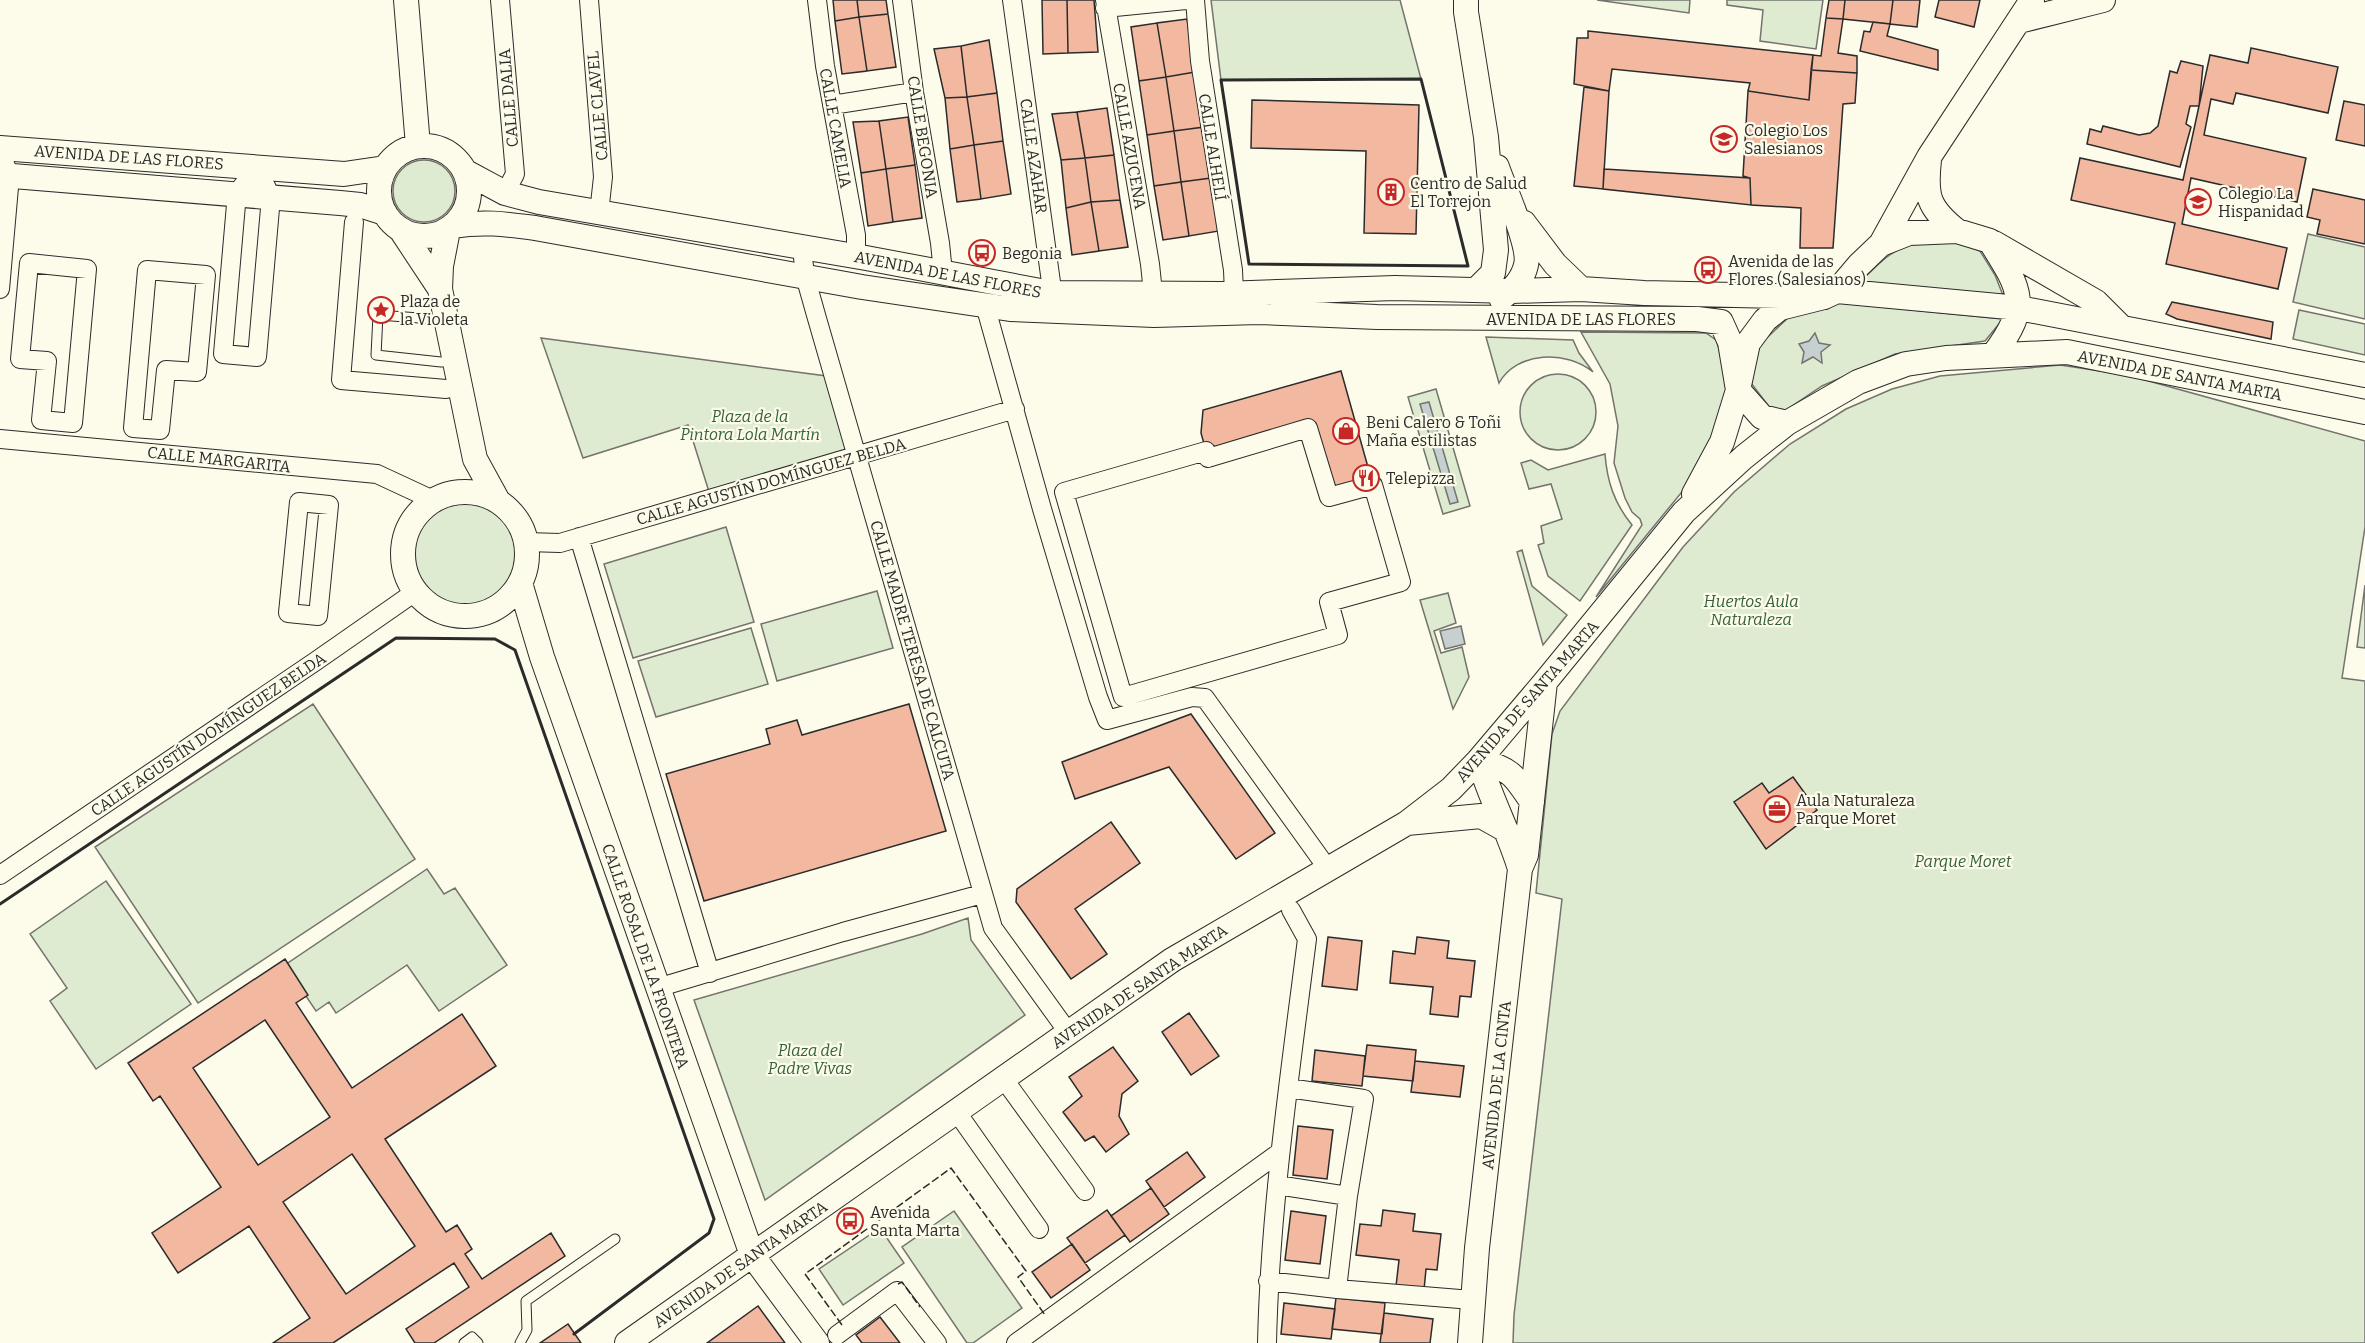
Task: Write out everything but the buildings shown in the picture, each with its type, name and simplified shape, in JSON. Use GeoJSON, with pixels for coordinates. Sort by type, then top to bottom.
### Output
{"type":"FeatureCollection","features":[{"type":"Feature","properties":{"kind":"main road"},"geometry":{"type":"LineString","coordinates":[[406,0],[418,146]]}},
{"type":"Feature","properties":{"kind":"main road"},"geometry":{"type":"LineString","coordinates":[[1466,0],[1467,20],[1486,137],[1496,250],[1492,273],[1476,290]]}},
{"type":"Feature","properties":{"kind":"main road"},"geometry":{"type":"LineString","coordinates":[[1831,294],[1881,244],[1929,157],[2032,0]]}},
{"type":"Feature","properties":{"kind":"main road"},"geometry":{"type":"LineString","coordinates":[[2019,21],[2103,0]]}},
{"type":"Feature","properties":{"kind":"main road"},"geometry":{"type":"LineString","coordinates":[[1486,137],[1526,249],[1526,266],[1512,291]]}},
{"type":"Feature","properties":{"kind":"main road"},"geometry":{"type":"LineString","coordinates":[[393,222],[417,236],[433,236],[451,228],[463,215],[469,201],[470,187],[466,172],[451,154],[441,148],[418,146],[399,153],[385,168],[379,182],[379,198],[393,222],[440,289]]}},
{"type":"Feature","properties":{"kind":"main road","name":"AVENIDA DE LAS FLORES"},"geometry":{"type":"LineString","coordinates":[[0,150],[344,174],[385,168]]}},
{"type":"Feature","properties":{"kind":"main road"},"geometry":{"type":"LineString","coordinates":[[1929,157],[1926,187],[1932,205],[1957,231]]}},
{"type":"Feature","properties":{"kind":"main road","name":"AVENIDA DE LAS FLORES"},"geometry":{"type":"LineString","coordinates":[[466,172],[505,193],[540,202],[943,273],[1054,302],[1154,315],[1259,312],[1418,318],[1697,319]]}},
{"type":"Feature","properties":{"kind":"main road","name":"AVENIDA DE LAS FLORES"},"geometry":{"type":"LineString","coordinates":[[5,176],[360,205],[393,222]]}},
{"type":"Feature","properties":{"kind":"main road"},"geometry":{"type":"LineString","coordinates":[[1510,202],[1555,264],[1581,289]]}},
{"type":"Feature","properties":{"kind":"main road","name":"AVENIDA DE LAS FLORES"},"geometry":{"type":"LineString","coordinates":[[451,228],[477,222],[494,222],[862,287],[1010,309],[1054,302],[1153,293],[1395,288],[1831,294]]}},
{"type":"Feature","properties":{"kind":"main road"},"geometry":{"type":"LineString","coordinates":[[451,228],[441,267],[440,289],[476,459],[498,501]]}},
{"type":"Feature","properties":{"kind":"main road"},"geometry":{"type":"LineString","coordinates":[[1881,244],[1910,232],[1957,231],[1990,241],[2096,302],[2121,327]]}},
{"type":"Feature","properties":{"kind":"main road"},"geometry":{"type":"LineString","coordinates":[[1990,241],[2013,277],[2019,308],[2007,336],[1994,354]]}},
{"type":"Feature","properties":{"kind":"main road"},"geometry":{"type":"LineString","coordinates":[[1496,250],[1512,291]]}},
{"type":"Feature","properties":{"kind":"main road","name":"AVENIDA DE LAS FLORES"},"geometry":{"type":"LineString","coordinates":[[1418,318],[1434,301],[1497,300],[1512,291]]}},
{"type":"Feature","properties":{"kind":"main road","name":"AVENIDA DE LAS FLORES"},"geometry":{"type":"LineString","coordinates":[[1512,291],[1533,300],[1660,300],[1697,319]]}},
{"type":"Feature","properties":{"kind":"main road","name":"AVENIDA DE SANTA MARTA"},"geometry":{"type":"LineString","coordinates":[[1684,512],[1722,442],[1738,390],[1748,343],[1765,320],[1780,308],[1831,294],[2019,308],[2365,375]]}},
{"type":"Feature","properties":{"kind":"main road"},"geometry":{"type":"LineString","coordinates":[[1697,319],[1721,322],[1730,342],[1738,390],[1762,417],[1787,423]]}},
{"type":"Feature","properties":{"kind":"main road","name":"AVENIDA DE SANTA MARTA"},"geometry":{"type":"LineString","coordinates":[[627,1343],[1172,960],[1407,823],[1451,789],[1479,760],[1545,682],[1684,512],[1744,457],[1787,423],[1857,382],[1906,364],[1994,354],[2067,352],[2365,412]]}},
{"type":"Feature","properties":{"kind":"main road"},"geometry":{"type":"LineString","coordinates":[[465,491],[476,459]]}},
{"type":"Feature","properties":{"kind":"main road"},"geometry":{"type":"LineString","coordinates":[[465,491],[482,494],[498,501],[511,512],[521,526],[526,542],[527,563],[520,583],[510,597],[497,608],[480,615],[462,616],[444,613],[428,605],[415,592],[404,570],[403,560],[404,538],[416,514],[433,500],[448,493],[465,491]]}},
{"type":"Feature","properties":{"kind":"main road","name":"CALLE ROSAL DE LA FRONTERA"},"geometry":{"type":"LineString","coordinates":[[520,583],[542,657],[752,1255],[827,1339]]}},
{"type":"Feature","properties":{"kind":"main road","name":"CALLE ROSAL DE LA FRONTERA"},"geometry":{"type":"LineString","coordinates":[[497,608],[512,618],[542,657]]}},
{"type":"Feature","properties":{"kind":"main road","name":"AVENIDA DE LA CINTA"},"geometry":{"type":"LineString","coordinates":[[1470,1343],[1472,1300],[1520,869],[1526,855],[1545,682]]}},
{"type":"Feature","properties":{"kind":"main road"},"geometry":{"type":"LineString","coordinates":[[1479,760],[1515,775],[1532,802]]}},
{"type":"Feature","properties":{"kind":"main road","name":"AVENIDA DE LA CINTA"},"geometry":{"type":"LineString","coordinates":[[1479,760],[1486,785],[1520,869]]}},
{"type":"Feature","properties":{"kind":"main road"},"geometry":{"type":"LineString","coordinates":[[1407,823],[1481,816],[1506,830]]}},
{"type":"Feature","properties":{"kind":"street","name":"CALLE DALIA"},"geometry":{"type":"LineString","coordinates":[[500,0],[515,174],[505,193]]}},
{"type":"Feature","properties":{"kind":"street","name":"CALLE CLAVEL"},"geometry":{"type":"LineString","coordinates":[[589,0],[603,177],[599,213]]}},
{"type":"Feature","properties":{"kind":"street","name":"CALLE CAMELIA"},"geometry":{"type":"LineString","coordinates":[[817,0],[832,105],[856,236],[856,257]]}},
{"type":"Feature","properties":{"kind":"street","name":"CALLE BEGONIA"},"geometry":{"type":"LineString","coordinates":[[902,0],[943,273]]}},
{"type":"Feature","properties":{"kind":"street","name":"CALLE AZAHAR"},"geometry":{"type":"LineString","coordinates":[[1012,0],[1054,302]]}},
{"type":"Feature","properties":{"kind":"street"},"geometry":{"type":"LineString","coordinates":[[1105,4],[1186,0]]}},
{"type":"Feature","properties":{"kind":"street","name":"CALLE ALHELÍ"},"geometry":{"type":"LineString","coordinates":[[1195,0],[1200,61],[1233,270],[1234,293]]}},
{"type":"Feature","properties":{"kind":"street","name":"CALLE AZUCENA"},"geometry":{"type":"LineString","coordinates":[[1105,4],[1153,293]]}},
{"type":"Feature","properties":{"kind":"street"},"geometry":{"type":"LineString","coordinates":[[832,105],[914,92]]}},
{"type":"Feature","properties":{"kind":"street","name":"AVENIDA DE LAS FLORES"},"geometry":{"type":"LineString","coordinates":[[0,150],[5,176]]}},
{"type":"Feature","properties":{"kind":"street"},"geometry":{"type":"LineString","coordinates":[[237,194],[223,354],[256,357],[271,197],[258,167]]}},
{"type":"Feature","properties":{"kind":"street","name":"AVENIDA DE LAS FLORES"},"geometry":{"type":"LineString","coordinates":[[237,194],[258,167]]}},
{"type":"Feature","properties":{"kind":"street"},"geometry":{"type":"LineString","coordinates":[[0,289],[5,176]]}},
{"type":"Feature","properties":{"kind":"street"},"geometry":{"type":"LineString","coordinates":[[354,222],[341,380],[446,389]]}},
{"type":"Feature","properties":{"kind":"street","name":"CALLE MADRE TERESA DE CALCUTA"},"geometry":{"type":"LineString","coordinates":[[802,248],[805,276],[993,928],[1068,1032]]}},
{"type":"Feature","properties":{"kind":"street"},"geometry":{"type":"LineString","coordinates":[[29,263],[87,269],[73,423],[41,420],[46,361],[20,358],[29,263]]}},
{"type":"Feature","properties":{"kind":"street"},"geometry":{"type":"LineString","coordinates":[[147,270],[206,275],[197,372],[166,370],[160,430],[133,428],[147,270]]}},
{"type":"Feature","properties":{"kind":"street"},"geometry":{"type":"LineString","coordinates":[[985,305],[1048,531],[1107,720],[1192,697],[1205,698],[1328,869]]}},
{"type":"Feature","properties":{"kind":"street","name":"CALLE AGUSTÍN DOMÍNGUEZ BELDA"},"geometry":{"type":"LineString","coordinates":[[526,542],[561,543],[1015,409]]}},
{"type":"Feature","properties":{"kind":"street"},"geometry":{"type":"LineString","coordinates":[[1308,428],[1329,497],[1373,485],[1401,582],[1329,602],[1338,635],[1123,697],[1064,492],[1206,451],[1209,458],[1308,428]]}},
{"type":"Feature","properties":{"kind":"street","name":"CALLE MARGARITA"},"geometry":{"type":"LineString","coordinates":[[0,439],[377,474],[433,500]]}},
{"type":"Feature","properties":{"kind":"street"},"geometry":{"type":"LineString","coordinates":[[299,502],[328,505],[318,616],[288,613],[299,502]]}},
{"type":"Feature","properties":{"kind":"street"},"geometry":{"type":"LineString","coordinates":[[579,537],[710,973]]}},
{"type":"Feature","properties":{"kind":"street","name":"CALLE AGUSTÍN DOMÍNGUEZ BELDA"},"geometry":{"type":"LineString","coordinates":[[0,874],[316,662],[415,592]]}},
{"type":"Feature","properties":{"kind":"street"},"geometry":{"type":"LineString","coordinates":[[657,988],[843,932],[982,894]]}},
{"type":"Feature","properties":{"kind":"street"},"geometry":{"type":"LineString","coordinates":[[1267,1343],[1268,1281],[1280,1152],[1307,939],[1291,910]]}},
{"type":"Feature","properties":{"kind":"street"},"geometry":{"type":"LineString","coordinates":[[1003,1078],[1085,1191]]}},
{"type":"Feature","properties":{"kind":"street"},"geometry":{"type":"LineString","coordinates":[[1288,1088],[1364,1099],[1348,1196],[1337,1289]]}},
{"type":"Feature","properties":{"kind":"street"},"geometry":{"type":"LineString","coordinates":[[956,1111],[1039,1229]]}},
{"type":"Feature","properties":{"kind":"street"},"geometry":{"type":"LineString","coordinates":[[1016,1343],[1280,1152]]}},
{"type":"Feature","properties":{"kind":"street"},"geometry":{"type":"LineString","coordinates":[[1277,1185],[1348,1196]]}},
{"type":"Feature","properties":{"kind":"street"},"geometry":{"type":"LineString","coordinates":[[1268,1281],[1472,1300]]}},
{"type":"Feature","properties":{"kind":"street"},"geometry":{"type":"LineString","coordinates":[[827,1339],[897,1291],[937,1343]]}},
{"type":"Feature","properties":{"kind":"lane"},"geometry":{"type":"LineString","coordinates":[[445,316],[432,319],[378,315],[376,355],[441,362],[454,361]]}},
{"type":"Feature","properties":{"kind":"lane"},"geometry":{"type":"LineString","coordinates":[[520,1343],[527,1330],[526,1301],[615,1239]]}},
{"type":"Feature","properties":{"kind":"lane"},"geometry":{"type":"LineString","coordinates":[[464,1343],[472,1337],[478,1343]]}},
{"type":"Feature","properties":{"kind":"green space"},"geometry":{"type":"Polygon","coordinates":[[[1211,0],[1400,0],[1421,79],[1221,80],[1211,0]]]}},
{"type":"Feature","properties":{"kind":"green space"},"geometry":{"type":"Polygon","coordinates":[[[1597,0],[1690,0],[1689,13],[1597,0]]]}},
{"type":"Feature","properties":{"kind":"green space"},"geometry":{"type":"Polygon","coordinates":[[[1727,0],[1823,0],[1816,49],[1760,41],[1763,10],[1727,5],[1727,0]]]}},
{"type":"Feature","properties":{"kind":"green space"},"geometry":{"type":"Polygon","coordinates":[[[418,160],[430,160],[446,169],[453,179],[455,191],[453,203],[446,213],[430,222],[418,222],[407,217],[398,208],[393,197],[393,185],[398,174],[407,165],[418,160]]]}},
{"type":"Feature","properties":{"kind":"green space"},"geometry":{"type":"Polygon","coordinates":[[[2308,234],[2365,247],[2365,319],[2293,302],[2308,234]]]}},
{"type":"Feature","properties":{"kind":"green space"},"geometry":{"type":"Polygon","coordinates":[[[1952,240],[1980,251],[1995,275],[2004,298],[1859,283],[1882,261],[1900,249],[1909,245],[1952,240]]]}},
{"type":"Feature","properties":{"kind":"green space"},"geometry":{"type":"Polygon","coordinates":[[[1832,302],[2003,319],[1985,341],[1895,354],[1822,386],[1786,410],[1770,408],[1751,383],[1759,345],[1788,318],[1832,302]]]}},
{"type":"Feature","properties":{"kind":"green space"},"geometry":{"type":"Polygon","coordinates":[[[2299,310],[2365,324],[2365,355],[2293,339],[2299,310]]]}},
{"type":"Feature","properties":{"kind":"green space"},"geometry":{"type":"Polygon","coordinates":[[[1581,332],[1706,333],[1716,340],[1721,355],[1727,393],[1708,460],[1596,597],[1642,525],[1625,498],[1614,463],[1618,426],[1610,384],[1581,332]]]}},
{"type":"Feature","properties":{"kind":"green space"},"geometry":{"type":"Polygon","coordinates":[[[1486,337],[1573,340],[1579,353],[1593,372],[1570,360],[1543,357],[1518,365],[1507,372],[1499,383],[1486,337]]]}},
{"type":"Feature","properties":{"kind":"green space","name":"Plaza de la Pintora Lola Martín"},"geometry":{"type":"Polygon","coordinates":[[[541,338],[834,377],[856,456],[711,498],[688,425],[583,458],[541,338]]]}},
{"type":"Feature","properties":{"kind":"green space","name":"Parque Moret"},"geometry":{"type":"Polygon","coordinates":[[[2060,365],[2127,375],[2365,441],[2365,527],[2342,678],[2365,681],[2365,1343],[1513,1343],[1514,1315],[1562,899],[1536,893],[1552,734],[1560,711],[1683,547],[1734,492],[1790,444],[1846,409],[1892,389],[1940,376],[2060,365]]]}},
{"type":"Feature","properties":{"kind":"green space"},"geometry":{"type":"Polygon","coordinates":[[[1558,374],[1572,377],[1585,385],[1593,398],[1596,412],[1593,426],[1585,439],[1572,447],[1558,450],[1544,447],[1531,439],[1523,426],[1520,412],[1523,398],[1531,385],[1544,377],[1558,374]]]}},
{"type":"Feature","properties":{"kind":"green space"},"geometry":{"type":"Polygon","coordinates":[[[1436,389],[1470,506],[1443,514],[1408,397],[1436,389]]]}},
{"type":"Feature","properties":{"kind":"green space"},"geometry":{"type":"Polygon","coordinates":[[[1605,454],[1612,491],[1632,525],[1580,601],[1548,576],[1538,545],[1544,543],[1541,526],[1562,519],[1551,484],[1529,489],[1521,463],[1531,460],[1548,470],[1605,454]]]}},
{"type":"Feature","properties":{"kind":"green space"},"geometry":{"type":"Polygon","coordinates":[[[466,501],[486,505],[504,516],[515,534],[519,554],[515,574],[504,592],[486,603],[466,607],[446,603],[428,592],[417,574],[413,554],[417,534],[428,516],[446,505],[466,501]]]}},
{"type":"Feature","properties":{"kind":"green space"},"geometry":{"type":"Polygon","coordinates":[[[726,527],[754,622],[633,658],[604,564],[726,527]]]}},
{"type":"Feature","properties":{"kind":"green space"},"geometry":{"type":"Polygon","coordinates":[[[1522,550],[1532,586],[1567,615],[1543,645],[1517,552],[1522,550]]]}},
{"type":"Feature","properties":{"kind":"green space"},"geometry":{"type":"Polygon","coordinates":[[[2365,585],[2365,648],[2357,647],[2365,585]]]}},
{"type":"Feature","properties":{"kind":"green space"},"geometry":{"type":"Polygon","coordinates":[[[877,591],[893,648],[777,681],[761,624],[877,591]]]}},
{"type":"Feature","properties":{"kind":"green space"},"geometry":{"type":"Polygon","coordinates":[[[1448,593],[1456,623],[1434,631],[1441,653],[1462,647],[1469,677],[1453,709],[1420,600],[1448,593]]]}},
{"type":"Feature","properties":{"kind":"green space"},"geometry":{"type":"Polygon","coordinates":[[[751,628],[768,684],[656,717],[638,661],[751,628]]]}},
{"type":"Feature","properties":{"kind":"green space"},"geometry":{"type":"Polygon","coordinates":[[[313,704],[415,859],[198,1003],[95,847],[313,704]]]}},
{"type":"Feature","properties":{"kind":"green space"},"geometry":{"type":"Polygon","coordinates":[[[427,869],[444,894],[455,888],[507,965],[439,1011],[407,965],[336,1013],[329,1002],[316,1011],[285,965],[427,869]]]}},
{"type":"Feature","properties":{"kind":"green space"},"geometry":{"type":"Polygon","coordinates":[[[106,881],[191,1004],[96,1069],[50,1001],[67,988],[30,934],[106,881]]]}},
{"type":"Feature","properties":{"kind":"green space","name":"Plaza del Padre Vivas"},"geometry":{"type":"Polygon","coordinates":[[[968,918],[971,940],[1025,1015],[765,1200],[694,1000],[922,934],[968,918]]]}},
{"type":"Feature","properties":{"kind":"green space"},"geometry":{"type":"Polygon","coordinates":[[[954,1211],[1022,1308],[973,1343],[967,1343],[902,1247],[954,1211]]]}},
{"type":"Feature","properties":{"kind":"green space"},"geometry":{"type":"Polygon","coordinates":[[[880,1228],[904,1263],[843,1305],[819,1269],[880,1228]]]}},
{"type":"Feature","properties":{"kind":"shaded area"},"geometry":{"type":"Polygon","coordinates":[[[1815,333],[1819,343],[1830,345],[1821,352],[1822,363],[1813,357],[1802,363],[1804,352],[1799,344],[1809,341],[1815,333]]]}},
{"type":"Feature","properties":{"kind":"shaded area"},"geometry":{"type":"Polygon","coordinates":[[[1429,402],[1458,502],[1450,504],[1420,404],[1429,402]]]}},
{"type":"Feature","properties":{"kind":"shaded area"},"geometry":{"type":"Polygon","coordinates":[[[1461,626],[1465,644],[1445,649],[1440,631],[1461,626]]]}},
{"type":"Feature","properties":{"kind":"fence"},"geometry":{"type":"LineString","coordinates":[[842,1325],[805,1274],[951,1168],[1026,1271],[1018,1277],[1045,1315]]}},
{"type":"Feature","properties":{"kind":"fence"},"geometry":{"type":"LineString","coordinates":[[898,1284],[902,1282],[920,1307]]}},
{"type":"Feature","properties":{"kind":"wall"},"geometry":{"type":"LineString","coordinates":[[1421,79],[1468,266],[1249,264],[1221,80],[1421,79]]}},
{"type":"Feature","properties":{"kind":"wall"},"geometry":{"type":"LineString","coordinates":[[0,904],[396,638],[495,639],[515,650],[714,1219],[709,1233],[574,1334]]}},
{"type":"Feature","properties":{"kind":"place","name":"Colegio Los Salesianos"},"geometry":{"type":"Point","coordinates":[1724,139]}},
{"type":"Feature","properties":{"kind":"place","name":"Centro de Salud El Torrejon"},"geometry":{"type":"Point","coordinates":[1391,192]}},
{"type":"Feature","properties":{"kind":"place","name":"Colegio La Hispanidad"},"geometry":{"type":"Point","coordinates":[2198,202]}},
{"type":"Feature","properties":{"kind":"place","name":"Begonia"},"geometry":{"type":"Point","coordinates":[982,253]}},
{"type":"Feature","properties":{"kind":"place","name":"Avenida de las Flores (Salesianos)"},"geometry":{"type":"Point","coordinates":[1708,270]}},
{"type":"Feature","properties":{"kind":"place","name":"Plaza de la Violeta"},"geometry":{"type":"Point","coordinates":[381,310]}},
{"type":"Feature","properties":{"kind":"place","name":"Beni Calero & Toñi Maña estilistas"},"geometry":{"type":"Point","coordinates":[1346,431]}},
{"type":"Feature","properties":{"kind":"place","name":"Telepizza"},"geometry":{"type":"Point","coordinates":[1366,478]}},
{"type":"Feature","properties":{"kind":"place","name":"Aula Naturaleza Parque Moret"},"geometry":{"type":"Point","coordinates":[1777,809]}},
{"type":"Feature","properties":{"kind":"place","name":"Avenida Santa Marta"},"geometry":{"type":"Point","coordinates":[850,1221]}},
{"type":"Feature","properties":{"kind":"park label","name":"Huertos Aula Naturaleza"},"geometry":{"type":"Point","coordinates":[1751,610]}}]}
